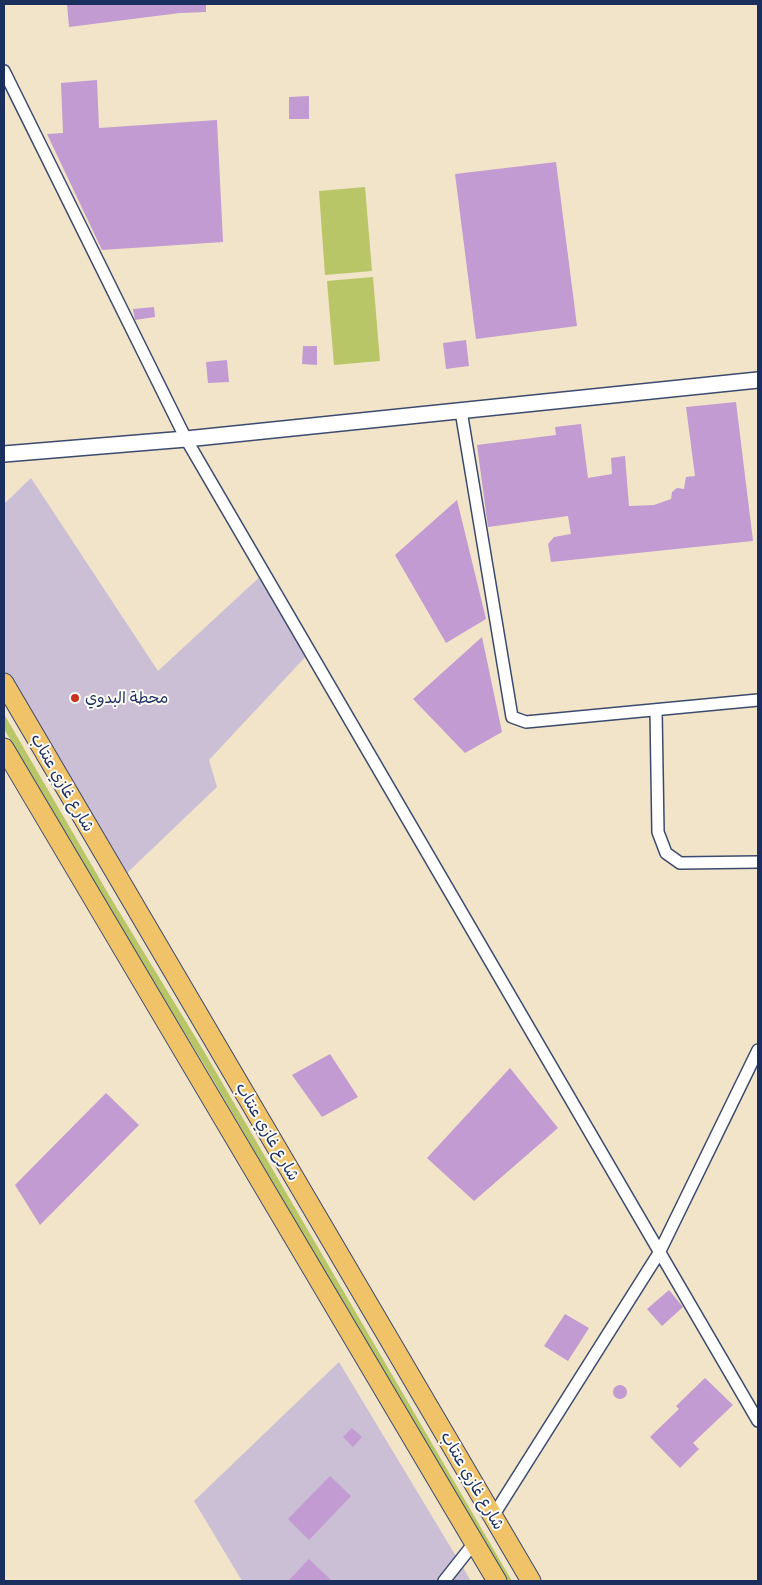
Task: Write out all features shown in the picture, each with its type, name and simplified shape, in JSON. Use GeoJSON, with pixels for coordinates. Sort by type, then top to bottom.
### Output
{"type":"FeatureCollection","features":[{"type":"Feature","properties":{"kind":"highway","name":"شارع غازي عنتاب"},"geometry":{"type":"LineString","coordinates":[[4,683],[531,1581]]}},
{"type":"Feature","properties":{"kind":"highway"},"geometry":{"type":"LineString","coordinates":[[4,748],[497,1581]]}},
{"type":"Feature","properties":{"kind":"street"},"geometry":{"type":"LineString","coordinates":[[4,70],[186,439],[758,1420]]}},
{"type":"Feature","properties":{"kind":"street"},"geometry":{"type":"LineString","coordinates":[[4,454],[186,439],[758,380]]}},
{"type":"Feature","properties":{"kind":"street"},"geometry":{"type":"LineString","coordinates":[[461,411],[512,717],[518,721],[526,722],[758,700]]}},
{"type":"Feature","properties":{"kind":"street"},"geometry":{"type":"LineString","coordinates":[[656,710],[658,832],[666,853],[680,862],[758,862]]}},
{"type":"Feature","properties":{"kind":"street"},"geometry":{"type":"LineString","coordinates":[[493,1516],[659,1253],[758,1050]]}},
{"type":"Feature","properties":{"kind":"street"},"geometry":{"type":"LineString","coordinates":[[444,1581],[474,1544]]}},
{"type":"Feature","properties":{"kind":"shaded area"},"geometry":{"type":"Polygon","coordinates":[[[31,478],[158,671],[264,573],[310,652],[209,760],[217,787],[127,873],[4,676],[4,504],[31,478]]]}},
{"type":"Feature","properties":{"kind":"shaded area"},"geometry":{"type":"Polygon","coordinates":[[[339,1362],[471,1581],[242,1581],[194,1501],[339,1362]]]}},
{"type":"Feature","properties":{"kind":"green space"},"geometry":{"type":"Polygon","coordinates":[[[365,187],[372,271],[325,275],[319,191],[365,187]]]}},
{"type":"Feature","properties":{"kind":"green space"},"geometry":{"type":"Polygon","coordinates":[[[373,277],[380,361],[334,365],[327,281],[373,277]]]}},
{"type":"Feature","properties":{"kind":"green space"},"geometry":{"type":"Polygon","coordinates":[[[4,714],[109,895],[202,1048],[512,1581],[505,1581],[205,1066],[95,885],[4,729],[4,714]]]}},
{"type":"Feature","properties":{"kind":"building"},"geometry":{"type":"Polygon","coordinates":[[[67,4],[206,4],[206,12],[180,13],[69,27],[67,4]]]}},
{"type":"Feature","properties":{"kind":"building"},"geometry":{"type":"Polygon","coordinates":[[[97,80],[99,128],[217,120],[223,242],[102,250],[47,134],[63,133],[61,83],[97,80]]]}},
{"type":"Feature","properties":{"kind":"building"},"geometry":{"type":"Polygon","coordinates":[[[309,96],[309,119],[289,119],[289,97],[309,96]]]}},
{"type":"Feature","properties":{"kind":"building"},"geometry":{"type":"Polygon","coordinates":[[[556,162],[577,326],[476,339],[455,174],[556,162]]]}},
{"type":"Feature","properties":{"kind":"building"},"geometry":{"type":"Polygon","coordinates":[[[154,307],[155,317],[135,320],[133,309],[154,307]]]}},
{"type":"Feature","properties":{"kind":"building"},"geometry":{"type":"Polygon","coordinates":[[[466,340],[469,366],[446,369],[443,343],[466,340]]]}},
{"type":"Feature","properties":{"kind":"building"},"geometry":{"type":"Polygon","coordinates":[[[303,346],[317,346],[317,365],[302,364],[303,346]]]}},
{"type":"Feature","properties":{"kind":"building"},"geometry":{"type":"Polygon","coordinates":[[[227,360],[229,382],[208,383],[206,362],[227,360]]]}},
{"type":"Feature","properties":{"kind":"building"},"geometry":{"type":"Polygon","coordinates":[[[736,402],[753,541],[551,562],[548,544],[554,537],[571,534],[568,516],[488,527],[477,445],[556,435],[555,427],[581,424],[588,478],[612,474],[611,458],[625,456],[629,506],[654,505],[671,499],[672,492],[677,488],[684,489],[686,477],[695,476],[686,407],[736,402]]]}},
{"type":"Feature","properties":{"kind":"building"},"geometry":{"type":"Polygon","coordinates":[[[457,500],[486,619],[446,643],[395,555],[457,500]]]}},
{"type":"Feature","properties":{"kind":"building"},"geometry":{"type":"Polygon","coordinates":[[[482,637],[502,732],[465,753],[413,699],[482,637]]]}},
{"type":"Feature","properties":{"kind":"building"},"geometry":{"type":"Polygon","coordinates":[[[330,1054],[358,1097],[322,1117],[292,1075],[330,1054]]]}},
{"type":"Feature","properties":{"kind":"building"},"geometry":{"type":"Polygon","coordinates":[[[510,1068],[558,1128],[474,1201],[427,1158],[510,1068]]]}},
{"type":"Feature","properties":{"kind":"building"},"geometry":{"type":"Polygon","coordinates":[[[106,1093],[139,1125],[40,1225],[15,1185],[106,1093]]]}},
{"type":"Feature","properties":{"kind":"building"},"geometry":{"type":"Polygon","coordinates":[[[669,1290],[683,1307],[662,1326],[647,1309],[669,1290]]]}},
{"type":"Feature","properties":{"kind":"building"},"geometry":{"type":"Polygon","coordinates":[[[565,1314],[589,1328],[568,1361],[544,1346],[565,1314]]]}},
{"type":"Feature","properties":{"kind":"building"},"geometry":{"type":"Polygon","coordinates":[[[705,1378],[733,1405],[693,1443],[699,1449],[680,1468],[650,1437],[679,1409],[676,1406],[705,1378]]]}},
{"type":"Feature","properties":{"kind":"building"},"geometry":{"type":"Polygon","coordinates":[[[620,1385],[625,1387],[627,1392],[625,1397],[620,1399],[615,1397],[613,1392],[615,1387],[620,1385]]]}},
{"type":"Feature","properties":{"kind":"building"},"geometry":{"type":"Polygon","coordinates":[[[352,1428],[362,1437],[353,1447],[343,1437],[352,1428]]]}},
{"type":"Feature","properties":{"kind":"building"},"geometry":{"type":"Polygon","coordinates":[[[330,1476],[351,1496],[309,1540],[288,1519],[330,1476]]]}},
{"type":"Feature","properties":{"kind":"building"},"geometry":{"type":"Polygon","coordinates":[[[309,1559],[332,1581],[288,1581],[309,1559]]]}},
{"type":"Feature","properties":{"kind":"place","name":"محطة البدوي"},"geometry":{"type":"Point","coordinates":[75,698]}}]}
